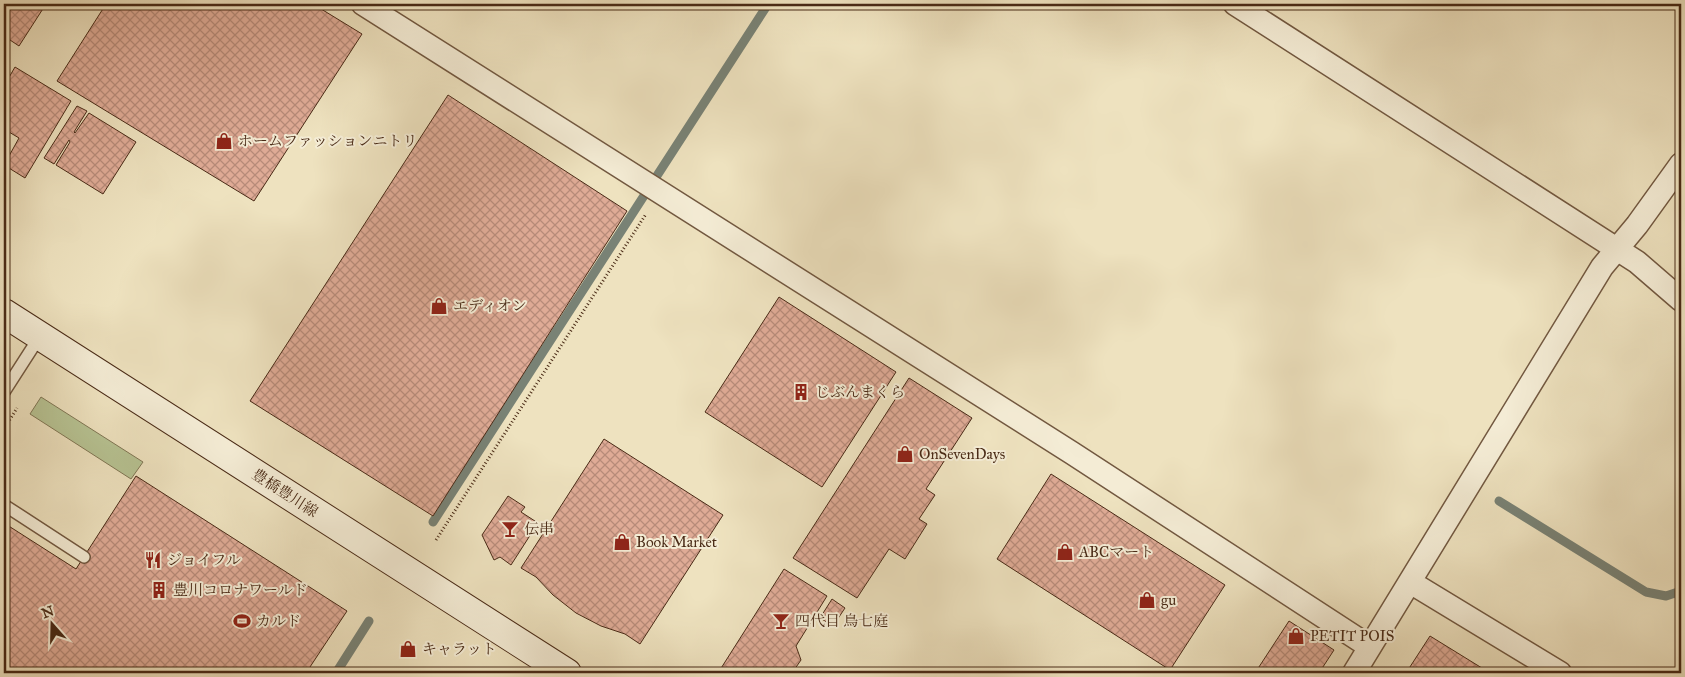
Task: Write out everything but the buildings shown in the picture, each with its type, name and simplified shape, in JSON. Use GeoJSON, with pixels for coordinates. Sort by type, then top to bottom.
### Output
{"type":"FeatureCollection","features":[{"type":"Feature","properties":{"kind":"main road","name":"豊橋豊川線"},"geometry":{"type":"LineString","coordinates":[[4,313],[567,673]]}},
{"type":"Feature","properties":{"kind":"street"},"geometry":{"type":"LineString","coordinates":[[363,4],[1072,453],[1370,647]]}},
{"type":"Feature","properties":{"kind":"street"},"geometry":{"type":"LineString","coordinates":[[1235,4],[1637,262],[1681,300]]}},
{"type":"Feature","properties":{"kind":"street"},"geometry":{"type":"LineString","coordinates":[[1354,673],[1602,267],[1681,164]]}},
{"type":"Feature","properties":{"kind":"street"},"geometry":{"type":"LineString","coordinates":[[1410,582],[1560,673]]}},
{"type":"Feature","properties":{"kind":"lane"},"geometry":{"type":"LineString","coordinates":[[4,392],[40,336]]}},
{"type":"Feature","properties":{"kind":"lane"},"geometry":{"type":"LineString","coordinates":[[4,505],[84,557]]}},
{"type":"Feature","properties":{"kind":"path"},"geometry":{"type":"LineString","coordinates":[[436,540],[654,189]]}},
{"type":"Feature","properties":{"kind":"green space"},"geometry":{"type":"Polygon","coordinates":[[[41,397],[143,462],[131,479],[30,414],[41,397]]]}},
{"type":"Feature","properties":{"kind":"waterway"},"geometry":{"type":"LineString","coordinates":[[433,522],[768,4]]}},
{"type":"Feature","properties":{"kind":"waterway"},"geometry":{"type":"LineString","coordinates":[[1499,501],[1646,592],[1666,596],[1681,591]]}},
{"type":"Feature","properties":{"kind":"waterway"},"geometry":{"type":"LineString","coordinates":[[336,673],[369,621]]}},
{"type":"Feature","properties":{"kind":"place","name":"ホームファッションニトリ"},"geometry":{"type":"Point","coordinates":[224,141]}},
{"type":"Feature","properties":{"kind":"place","name":"エディオン"},"geometry":{"type":"Point","coordinates":[439,306]}},
{"type":"Feature","properties":{"kind":"place","name":"じぶんまくら"},"geometry":{"type":"Point","coordinates":[801,392]}},
{"type":"Feature","properties":{"kind":"place","name":"OnSevenDays"},"geometry":{"type":"Point","coordinates":[905,454]}},
{"type":"Feature","properties":{"kind":"place","name":"伝串"},"geometry":{"type":"Point","coordinates":[510,529]}},
{"type":"Feature","properties":{"kind":"place","name":"Book Market"},"geometry":{"type":"Point","coordinates":[622,542]}},
{"type":"Feature","properties":{"kind":"place","name":"ABCマート"},"geometry":{"type":"Point","coordinates":[1065,552]}},
{"type":"Feature","properties":{"kind":"place","name":"ジョイフル"},"geometry":{"type":"Point","coordinates":[153,560]}},
{"type":"Feature","properties":{"kind":"place","name":"豊川コロナワールド"},"geometry":{"type":"Point","coordinates":[159,590]}},
{"type":"Feature","properties":{"kind":"place","name":"gu"},"geometry":{"type":"Point","coordinates":[1147,600]}},
{"type":"Feature","properties":{"kind":"place","name":"カルド"},"geometry":{"type":"Point","coordinates":[242,621]}},
{"type":"Feature","properties":{"kind":"place","name":"四代目 鳥七庭"},"geometry":{"type":"Point","coordinates":[781,621]}},
{"type":"Feature","properties":{"kind":"place","name":"PETIT POIS"},"geometry":{"type":"Point","coordinates":[1296,636]}},
{"type":"Feature","properties":{"kind":"place","name":"キャラット"},"geometry":{"type":"Point","coordinates":[408,649]}}]}
